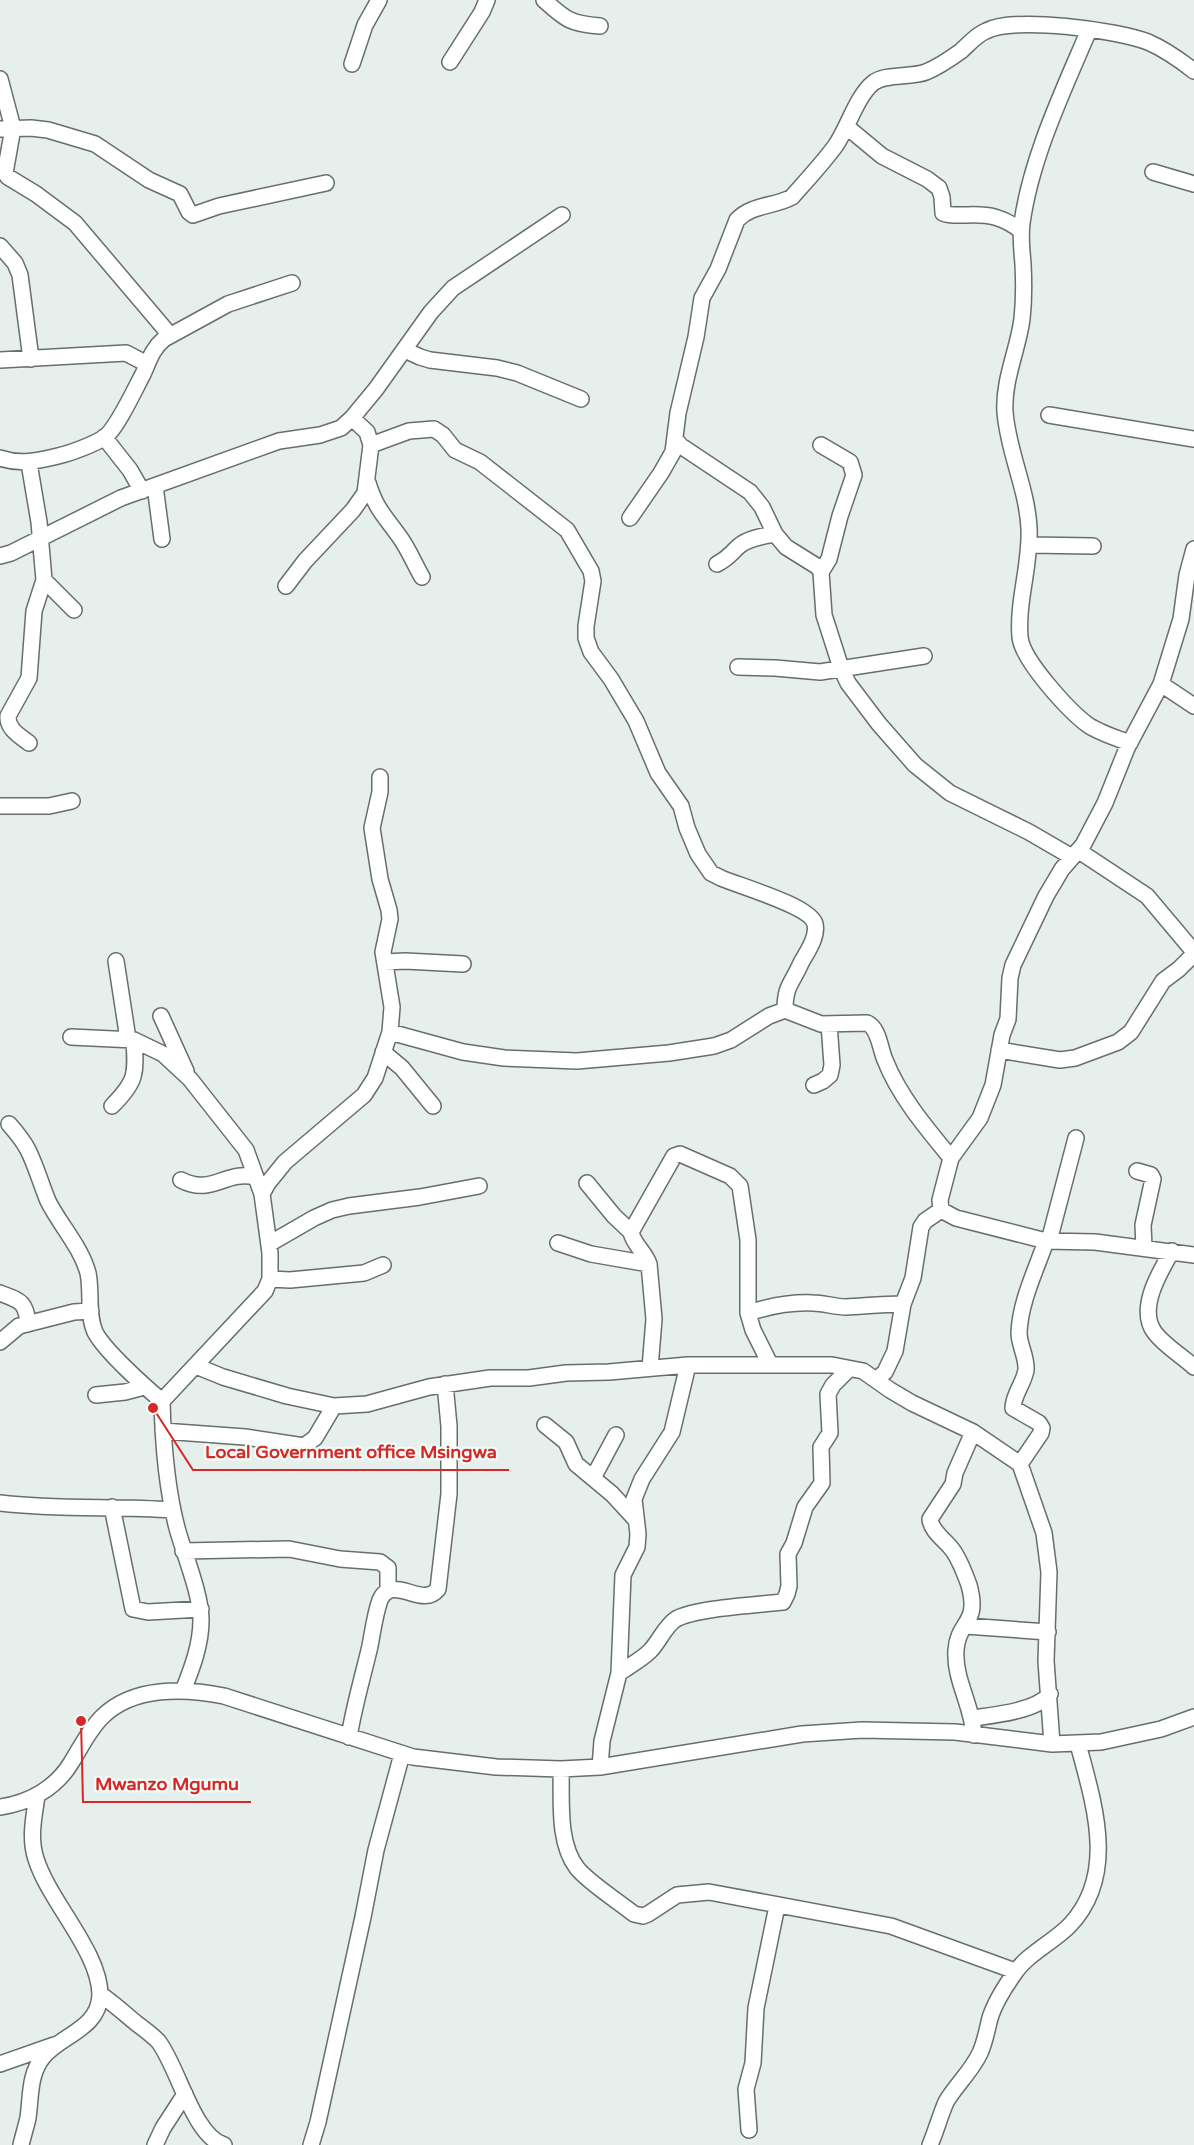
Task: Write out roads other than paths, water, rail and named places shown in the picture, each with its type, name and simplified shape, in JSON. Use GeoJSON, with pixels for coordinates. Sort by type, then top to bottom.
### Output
{"type":"FeatureCollection","features":[{"type":"Feature","properties":{"kind":"street"},"geometry":{"type":"LineString","coordinates":[[352,64],[365,25],[379,0]]}},
{"type":"Feature","properties":{"kind":"street"},"geometry":{"type":"LineString","coordinates":[[450,62],[482,12],[487,0]]}},
{"type":"Feature","properties":{"kind":"street"},"geometry":{"type":"LineString","coordinates":[[544,0],[565,19],[600,26]]}},
{"type":"Feature","properties":{"kind":"street"},"geometry":{"type":"LineString","coordinates":[[630,518],[673,452],[678,413],[696,337],[702,298],[717,269],[737,220],[742,214],[752,209],[786,201],[792,197],[835,146],[861,99],[875,81],[926,72],[961,51],[985,31],[998,26],[1014,25],[1089,30],[1146,41],[1160,47],[1194,70]]}},
{"type":"Feature","properties":{"kind":"street"},"geometry":{"type":"LineString","coordinates":[[1089,30],[1031,178],[1021,231],[1023,305],[1017,344],[1007,382],[1005,411],[1026,506],[1029,545],[1020,620],[1020,639],[1023,651],[1043,679],[1080,718],[1090,726],[1130,743]]}},
{"type":"Feature","properties":{"kind":"street"},"geometry":{"type":"LineString","coordinates":[[0,80],[7,128],[4,173],[75,223],[170,335]]}},
{"type":"Feature","properties":{"kind":"street"},"geometry":{"type":"LineString","coordinates":[[847,127],[882,156],[939,188],[943,213],[952,216],[993,215],[1021,231]]}},
{"type":"Feature","properties":{"kind":"street"},"geometry":{"type":"LineString","coordinates":[[7,128],[48,130],[95,144],[149,180],[180,194],[189,213],[194,215],[219,206],[326,183]]}},
{"type":"Feature","properties":{"kind":"street"},"geometry":{"type":"LineString","coordinates":[[1152,172],[1194,184]]}},
{"type":"Feature","properties":{"kind":"street"},"geometry":{"type":"LineString","coordinates":[[0,556],[11,553],[121,498],[279,441],[341,428],[352,418],[405,350],[431,312],[453,288],[562,215]]}},
{"type":"Feature","properties":{"kind":"street"},"geometry":{"type":"LineString","coordinates":[[0,246],[15,263],[20,275],[31,359]]}},
{"type":"Feature","properties":{"kind":"street"},"geometry":{"type":"LineString","coordinates":[[0,458],[12,462],[29,463],[65,454],[104,437],[112,429],[126,406],[156,346],[170,335],[228,304],[292,283]]}},
{"type":"Feature","properties":{"kind":"street"},"geometry":{"type":"LineString","coordinates":[[405,350],[430,360],[497,368],[581,399]]}},
{"type":"Feature","properties":{"kind":"street"},"geometry":{"type":"LineString","coordinates":[[0,360],[126,353],[147,364]]}},
{"type":"Feature","properties":{"kind":"street"},"geometry":{"type":"LineString","coordinates":[[1049,415],[1194,439]]}},
{"type":"Feature","properties":{"kind":"street"},"geometry":{"type":"LineString","coordinates":[[286,586],[305,561],[353,510],[365,493],[371,445],[367,432],[352,418]]}},
{"type":"Feature","properties":{"kind":"street"},"geometry":{"type":"LineString","coordinates":[[371,445],[410,431],[434,429],[443,435],[455,450],[480,462],[556,520],[570,536],[591,570],[592,589],[586,626],[586,638],[591,652],[611,679],[636,721],[658,773],[681,806],[687,828],[703,863],[711,873],[796,906],[814,920],[816,926],[814,937],[788,986],[785,1010]]}},
{"type":"Feature","properties":{"kind":"street"},"geometry":{"type":"LineString","coordinates":[[104,437],[130,470],[149,489],[162,539]]}},
{"type":"Feature","properties":{"kind":"street"},"geometry":{"type":"LineString","coordinates":[[675,440],[750,492],[762,507],[775,534],[786,547],[814,563],[821,572],[824,615],[848,683],[879,724],[922,771],[960,798],[1075,854],[1148,896],[1194,953],[1179,969],[1163,981],[1131,1032],[1118,1042],[1075,1058],[1060,1060],[999,1050]]}},
{"type":"Feature","properties":{"kind":"street"},"geometry":{"type":"LineString","coordinates":[[821,445],[850,462],[854,475],[829,559],[821,572]]}},
{"type":"Feature","properties":{"kind":"street"},"geometry":{"type":"LineString","coordinates":[[29,463],[41,537],[44,580],[34,611],[29,678],[8,716],[10,727],[29,743]]}},
{"type":"Feature","properties":{"kind":"street"},"geometry":{"type":"LineString","coordinates":[[368,483],[374,501],[399,536],[422,577]]}},
{"type":"Feature","properties":{"kind":"street"},"geometry":{"type":"LineString","coordinates":[[717,564],[727,559],[739,546],[748,541],[775,534]]}},
{"type":"Feature","properties":{"kind":"street"},"geometry":{"type":"LineString","coordinates":[[1029,545],[1093,546]]}},
{"type":"Feature","properties":{"kind":"street"},"geometry":{"type":"LineString","coordinates":[[1194,549],[1187,574],[1181,619],[1161,684],[1130,743],[1105,803],[1075,854],[1046,896],[1013,965],[1008,1019],[999,1050],[993,1085],[980,1118],[951,1158],[940,1200],[942,1210],[956,1218],[1048,1241],[1095,1242],[1194,1255]]}},
{"type":"Feature","properties":{"kind":"street"},"geometry":{"type":"LineString","coordinates":[[44,580],[74,610]]}},
{"type":"Feature","properties":{"kind":"street"},"geometry":{"type":"LineString","coordinates":[[738,668],[775,668],[820,672],[924,656]]}},
{"type":"Feature","properties":{"kind":"street"},"geometry":{"type":"LineString","coordinates":[[1161,684],[1194,706]]}},
{"type":"Feature","properties":{"kind":"street"},"geometry":{"type":"LineString","coordinates":[[262,1194],[285,1162],[364,1095],[372,1084],[390,1032],[392,1007],[383,952],[390,919],[380,879],[372,828],[380,792],[380,777]]}},
{"type":"Feature","properties":{"kind":"street"},"geometry":{"type":"LineString","coordinates":[[0,806],[49,806],[72,801]]}},
{"type":"Feature","properties":{"kind":"street"},"geometry":{"type":"LineString","coordinates":[[112,1106],[124,1094],[135,1076],[131,1039],[116,961]]}},
{"type":"Feature","properties":{"kind":"street"},"geometry":{"type":"LineString","coordinates":[[385,962],[463,964]]}},
{"type":"Feature","properties":{"kind":"street"},"geometry":{"type":"LineString","coordinates":[[390,1032],[464,1052],[494,1057],[577,1061],[669,1053],[714,1046],[731,1040],[769,1016],[785,1010],[809,1020],[829,1024],[853,1022],[872,1025],[885,1062],[896,1082],[951,1158]]}},
{"type":"Feature","properties":{"kind":"street"},"geometry":{"type":"LineString","coordinates":[[161,1016],[190,1079]]}},
{"type":"Feature","properties":{"kind":"street"},"geometry":{"type":"LineString","coordinates":[[814,1085],[830,1076],[832,1065],[829,1024]]}},
{"type":"Feature","properties":{"kind":"street"},"geometry":{"type":"LineString","coordinates":[[71,1037],[131,1039],[163,1054],[190,1079],[246,1150],[262,1194],[269,1244],[270,1279],[265,1291],[162,1401],[172,1510],[201,1609],[200,1638],[194,1663],[183,1691]]}},
{"type":"Feature","properties":{"kind":"street"},"geometry":{"type":"LineString","coordinates":[[383,1053],[402,1068],[433,1106]]}},
{"type":"Feature","properties":{"kind":"street"},"geometry":{"type":"LineString","coordinates":[[9,1124],[28,1150],[49,1202],[82,1258],[91,1292],[91,1311],[95,1333],[144,1387],[162,1401]]}},
{"type":"Feature","properties":{"kind":"street"},"geometry":{"type":"LineString","coordinates":[[1020,1464],[1041,1434],[1042,1428],[1040,1423],[1013,1408],[1013,1402],[1022,1385],[1026,1365],[1019,1337],[1020,1318],[1048,1241],[1076,1138]]}},
{"type":"Feature","properties":{"kind":"street"},"geometry":{"type":"LineString","coordinates":[[631,1232],[676,1154],[683,1154],[730,1176],[740,1186],[743,1197],[750,1263],[748,1313],[753,1330],[770,1364]]}},
{"type":"Feature","properties":{"kind":"street"},"geometry":{"type":"LineString","coordinates":[[1137,1171],[1151,1175],[1152,1179],[1143,1226],[1144,1247]]}},
{"type":"Feature","properties":{"kind":"street"},"geometry":{"type":"LineString","coordinates":[[181,1180],[196,1187],[210,1185],[238,1175],[255,1177]]}},
{"type":"Feature","properties":{"kind":"street"},"geometry":{"type":"LineString","coordinates":[[586,1183],[631,1232],[632,1238],[647,1257],[654,1319],[650,1368]]}},
{"type":"Feature","properties":{"kind":"street"},"geometry":{"type":"LineString","coordinates":[[269,1244],[332,1210],[478,1186]]}},
{"type":"Feature","properties":{"kind":"street"},"geometry":{"type":"LineString","coordinates":[[876,1380],[885,1372],[895,1351],[903,1304],[913,1278],[921,1227],[925,1221],[942,1210]]}},
{"type":"Feature","properties":{"kind":"street"},"geometry":{"type":"LineString","coordinates":[[558,1243],[591,1254],[649,1264]]}},
{"type":"Feature","properties":{"kind":"street"},"geometry":{"type":"LineString","coordinates":[[1172,1251],[1158,1279],[1147,1317],[1153,1331],[1160,1339],[1194,1367]]}},
{"type":"Feature","properties":{"kind":"street"},"geometry":{"type":"LineString","coordinates":[[270,1279],[290,1280],[364,1274],[383,1265]]}},
{"type":"Feature","properties":{"kind":"street"},"geometry":{"type":"LineString","coordinates":[[0,1293],[20,1301],[25,1306],[28,1324]]}},
{"type":"Feature","properties":{"kind":"street"},"geometry":{"type":"LineString","coordinates":[[748,1313],[779,1305],[813,1303],[846,1307],[903,1304]]}},
{"type":"Feature","properties":{"kind":"street"},"geometry":{"type":"LineString","coordinates":[[0,1342],[13,1330],[28,1324],[74,1312],[91,1311]]}},
{"type":"Feature","properties":{"kind":"street"},"geometry":{"type":"LineString","coordinates":[[196,1366],[223,1377],[334,1406],[367,1404],[445,1384],[490,1378],[688,1365],[816,1364],[863,1371],[912,1403],[973,1432],[1020,1464],[1044,1533],[1049,1572],[1046,1661],[1052,1744]]}},
{"type":"Feature","properties":{"kind":"street"},"geometry":{"type":"LineString","coordinates":[[600,1767],[602,1741],[619,1673],[623,1575],[637,1547],[638,1534],[634,1499],[636,1490],[672,1432],[688,1365]]}},
{"type":"Feature","properties":{"kind":"street"},"geometry":{"type":"LineString","coordinates":[[619,1673],[649,1652],[668,1626],[677,1619],[709,1611],[783,1602],[789,1586],[788,1554],[794,1543],[804,1508],[822,1483],[820,1447],[830,1433],[828,1394],[833,1385],[849,1369]]}},
{"type":"Feature","properties":{"kind":"street"},"geometry":{"type":"LineString","coordinates":[[388,1590],[427,1596],[434,1594],[438,1589],[449,1494],[449,1426],[445,1384]]}},
{"type":"Feature","properties":{"kind":"street"},"geometry":{"type":"LineString","coordinates":[[96,1395],[125,1392],[144,1387]]}},
{"type":"Feature","properties":{"kind":"street"},"geometry":{"type":"LineString","coordinates":[[163,1431],[245,1437],[304,1446],[310,1444],[315,1438],[334,1406]]}},
{"type":"Feature","properties":{"kind":"street"},"geometry":{"type":"LineString","coordinates":[[545,1425],[566,1442],[572,1460],[624,1506],[636,1520]]}},
{"type":"Feature","properties":{"kind":"street"},"geometry":{"type":"LineString","coordinates":[[973,1432],[955,1473],[953,1484],[930,1519],[930,1524],[955,1553],[969,1585],[973,1611],[957,1639],[956,1660],[960,1683],[973,1718],[974,1735]]}},
{"type":"Feature","properties":{"kind":"street"},"geometry":{"type":"LineString","coordinates":[[593,1478],[616,1435]]}},
{"type":"Feature","properties":{"kind":"street"},"geometry":{"type":"LineString","coordinates":[[0,1503],[54,1508],[172,1510]]}},
{"type":"Feature","properties":{"kind":"street"},"geometry":{"type":"LineString","coordinates":[[112,1508],[133,1609],[148,1612],[201,1609]]}},
{"type":"Feature","properties":{"kind":"street"},"geometry":{"type":"LineString","coordinates":[[183,1551],[282,1548],[340,1559],[380,1562],[388,1568],[388,1590],[381,1599],[376,1614],[349,1737]]}},
{"type":"Feature","properties":{"kind":"street"},"geometry":{"type":"LineString","coordinates":[[966,1626],[1048,1632]]}},
{"type":"Feature","properties":{"kind":"street"},"geometry":{"type":"LineString","coordinates":[[0,1808],[37,1796],[52,1785],[69,1766],[90,1731],[103,1715],[140,1696],[183,1691],[224,1696],[402,1754],[496,1767],[600,1767],[802,1734],[862,1730],[908,1730],[1052,1744],[1078,1744],[1132,1737],[1194,1717]]}},
{"type":"Feature","properties":{"kind":"street"},"geometry":{"type":"LineString","coordinates":[[973,1718],[1032,1706],[1043,1702],[1050,1694]]}},
{"type":"Feature","properties":{"kind":"street"},"geometry":{"type":"LineString","coordinates":[[930,2145],[945,2104],[981,2052],[995,2006],[1015,1971],[1071,1923],[1091,1892],[1096,1877],[1098,1843],[1096,1815],[1078,1744]]}},
{"type":"Feature","properties":{"kind":"street"},"geometry":{"type":"LineString","coordinates":[[311,2145],[326,2088],[375,1850],[402,1754]]}},
{"type":"Feature","properties":{"kind":"street"},"geometry":{"type":"LineString","coordinates":[[561,1768],[564,1831],[571,1857],[576,1867],[584,1875],[634,1914],[643,1916],[674,1896],[702,1891],[891,1926],[1015,1971]]}},
{"type":"Feature","properties":{"kind":"street"},"geometry":{"type":"LineString","coordinates":[[21,2145],[36,2070],[44,2056],[57,2044],[89,2022],[98,2006],[100,1994],[88,1955],[50,1890],[36,1860],[32,1828],[37,1796]]}},
{"type":"Feature","properties":{"kind":"street"},"geometry":{"type":"LineString","coordinates":[[749,2130],[746,2089],[753,2063],[756,2008],[777,1906]]}},
{"type":"Feature","properties":{"kind":"street"},"geometry":{"type":"LineString","coordinates":[[100,1994],[122,2009],[158,2041],[168,2056],[194,2113],[210,2136],[224,2145]]}},
{"type":"Feature","properties":{"kind":"street"},"geometry":{"type":"LineString","coordinates":[[0,2064],[57,2044]]}},
{"type":"Feature","properties":{"kind":"street"},"geometry":{"type":"LineString","coordinates":[[155,2145],[185,2094]]}},
{"type":"Feature","properties":{"kind":"place","name":"Local Government office Msingwa"},"geometry":{"type":"Point","coordinates":[153,1408]}},
{"type":"Feature","properties":{"kind":"place","name":"Mwanzo Mgumu"},"geometry":{"type":"Point","coordinates":[81,1721]}}]}
